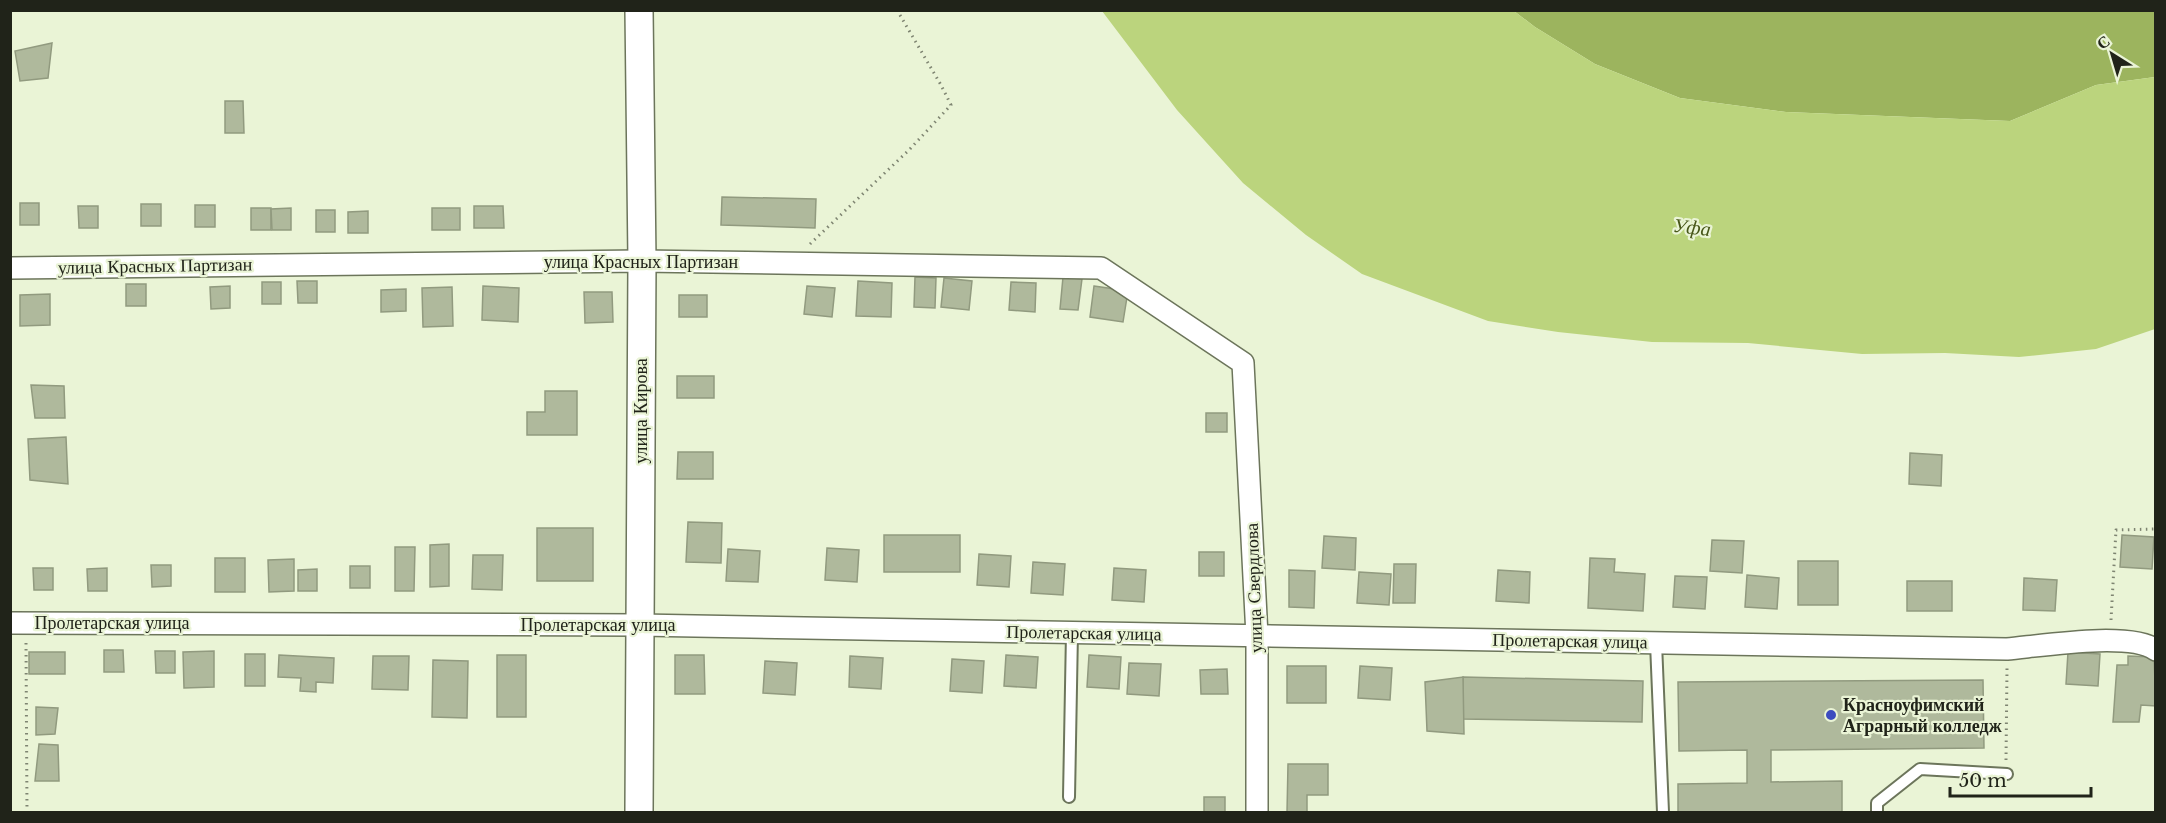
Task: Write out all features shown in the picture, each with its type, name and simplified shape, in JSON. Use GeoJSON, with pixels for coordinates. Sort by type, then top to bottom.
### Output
{"type":"FeatureCollection","features":[{"type":"Feature","properties":{"kind":"street","name":"улица Кирова"},"geometry":{"type":"LineString","coordinates":[[639,10],[642,261],[639,813]]}},
{"type":"Feature","properties":{"kind":"street","name":"улица Красных Партизан"},"geometry":{"type":"LineString","coordinates":[[10,267],[642,261],[1101,268],[1243,363]]}},
{"type":"Feature","properties":{"kind":"street","name":"улица Свердлова"},"geometry":{"type":"LineString","coordinates":[[1243,363],[1257,636],[1257,813]]}},
{"type":"Feature","properties":{"kind":"street","name":"Пролетарская улица"},"geometry":{"type":"LineString","coordinates":[[18,623],[640,625],[2007,649],[2110,640],[2150,645],[2156,650]]}},
{"type":"Feature","properties":{"kind":"lane"},"geometry":{"type":"LineString","coordinates":[[1069,797],[1072,632]]}},
{"type":"Feature","properties":{"kind":"lane"},"geometry":{"type":"LineString","coordinates":[[1656,643],[1663,813]]}},
{"type":"Feature","properties":{"kind":"lane"},"geometry":{"type":"LineString","coordinates":[[1877,808],[1920,769],[2007,774]]}},
{"type":"Feature","properties":{"kind":"path"},"geometry":{"type":"LineString","coordinates":[[788,263],[909,150],[951,105],[897,10]]}},
{"type":"Feature","properties":{"kind":"path"},"geometry":{"type":"LineString","coordinates":[[2110,640],[2116,530],[2155,529]]}},
{"type":"Feature","properties":{"kind":"path"},"geometry":{"type":"LineString","coordinates":[[18,623],[27,813]]}},
{"type":"Feature","properties":{"kind":"path"},"geometry":{"type":"LineString","coordinates":[[2007,649],[2007,774]]}},
{"type":"Feature","properties":{"kind":"shaded area"},"geometry":{"type":"Polygon","coordinates":[[[1514,11],[2154,11],[2156,13],[2155,77],[2096,85],[2010,121],[1786,112],[1680,98],[1595,64],[1535,27],[1514,11]]]}},
{"type":"Feature","properties":{"kind":"water","name":"Уфа"},"geometry":{"type":"Polygon","coordinates":[[[1102,11],[1514,11],[1535,27],[1595,64],[1680,98],[1786,112],[2010,121],[2096,85],[2155,77],[2155,329],[2096,349],[2019,357],[1945,353],[1862,354],[1748,343],[1652,342],[1558,332],[1488,321],[1362,274],[1306,235],[1243,183],[1177,110],[1102,11]]]}},
{"type":"Feature","properties":{"kind":"building"},"geometry":{"type":"Polygon","coordinates":[[[52,43],[48,78],[20,81],[15,51],[52,43]]]}},
{"type":"Feature","properties":{"kind":"building"},"geometry":{"type":"Polygon","coordinates":[[[225,101],[243,101],[244,133],[225,133],[225,101]]]}},
{"type":"Feature","properties":{"kind":"building"},"geometry":{"type":"Polygon","coordinates":[[[722,197],[816,199],[815,228],[721,225],[722,197]]]}},
{"type":"Feature","properties":{"kind":"building"},"geometry":{"type":"Polygon","coordinates":[[[20,203],[39,203],[39,225],[20,225],[20,203]]]}},
{"type":"Feature","properties":{"kind":"building"},"geometry":{"type":"Polygon","coordinates":[[[141,204],[161,204],[161,226],[141,226],[141,204]]]}},
{"type":"Feature","properties":{"kind":"building"},"geometry":{"type":"Polygon","coordinates":[[[195,205],[215,205],[215,227],[195,227],[195,205]]]}},
{"type":"Feature","properties":{"kind":"building"},"geometry":{"type":"Polygon","coordinates":[[[78,206],[98,206],[98,228],[79,228],[78,206]]]}},
{"type":"Feature","properties":{"kind":"building"},"geometry":{"type":"Polygon","coordinates":[[[474,206],[503,206],[504,228],[474,228],[474,206]]]}},
{"type":"Feature","properties":{"kind":"building"},"geometry":{"type":"Polygon","coordinates":[[[251,208],[271,208],[271,230],[251,230],[251,208]]]}},
{"type":"Feature","properties":{"kind":"building"},"geometry":{"type":"Polygon","coordinates":[[[291,208],[291,230],[272,230],[271,209],[291,208]]]}},
{"type":"Feature","properties":{"kind":"building"},"geometry":{"type":"Polygon","coordinates":[[[432,208],[460,208],[460,230],[432,230],[432,208]]]}},
{"type":"Feature","properties":{"kind":"building"},"geometry":{"type":"Polygon","coordinates":[[[316,210],[335,210],[335,232],[316,232],[316,210]]]}},
{"type":"Feature","properties":{"kind":"building"},"geometry":{"type":"Polygon","coordinates":[[[368,211],[368,233],[348,233],[348,212],[368,211]]]}},
{"type":"Feature","properties":{"kind":"building"},"geometry":{"type":"Polygon","coordinates":[[[915,277],[936,278],[935,308],[914,307],[915,277]]]}},
{"type":"Feature","properties":{"kind":"building"},"geometry":{"type":"Polygon","coordinates":[[[1063,277],[1082,279],[1078,310],[1060,309],[1063,277]]]}},
{"type":"Feature","properties":{"kind":"building"},"geometry":{"type":"Polygon","coordinates":[[[944,278],[972,281],[969,310],[941,307],[944,278]]]}},
{"type":"Feature","properties":{"kind":"building"},"geometry":{"type":"Polygon","coordinates":[[[297,281],[317,281],[317,303],[298,303],[297,281]]]}},
{"type":"Feature","properties":{"kind":"building"},"geometry":{"type":"Polygon","coordinates":[[[858,281],[892,283],[891,317],[856,316],[858,281]]]}},
{"type":"Feature","properties":{"kind":"building"},"geometry":{"type":"Polygon","coordinates":[[[262,282],[281,282],[281,304],[262,304],[262,282]]]}},
{"type":"Feature","properties":{"kind":"building"},"geometry":{"type":"Polygon","coordinates":[[[1011,282],[1036,283],[1035,312],[1009,310],[1011,282]]]}},
{"type":"Feature","properties":{"kind":"building"},"geometry":{"type":"Polygon","coordinates":[[[126,284],[146,284],[146,306],[126,306],[126,284]]]}},
{"type":"Feature","properties":{"kind":"building"},"geometry":{"type":"Polygon","coordinates":[[[230,286],[230,308],[211,309],[210,287],[230,286]]]}},
{"type":"Feature","properties":{"kind":"building"},"geometry":{"type":"Polygon","coordinates":[[[483,286],[519,288],[518,322],[482,320],[483,286]]]}},
{"type":"Feature","properties":{"kind":"building"},"geometry":{"type":"Polygon","coordinates":[[[807,286],[835,288],[832,317],[804,314],[807,286]]]}},
{"type":"Feature","properties":{"kind":"building"},"geometry":{"type":"Polygon","coordinates":[[[1094,286],[1128,291],[1123,322],[1090,317],[1094,286]]]}},
{"type":"Feature","properties":{"kind":"building"},"geometry":{"type":"Polygon","coordinates":[[[452,287],[453,326],[423,327],[422,288],[452,287]]]}},
{"type":"Feature","properties":{"kind":"building"},"geometry":{"type":"Polygon","coordinates":[[[406,289],[406,311],[381,312],[381,290],[406,289]]]}},
{"type":"Feature","properties":{"kind":"building"},"geometry":{"type":"Polygon","coordinates":[[[584,292],[612,292],[613,322],[585,323],[584,292]]]}},
{"type":"Feature","properties":{"kind":"building"},"geometry":{"type":"Polygon","coordinates":[[[50,294],[50,325],[20,326],[20,295],[50,294]]]}},
{"type":"Feature","properties":{"kind":"building"},"geometry":{"type":"Polygon","coordinates":[[[679,295],[707,295],[707,317],[679,317],[679,295]]]}},
{"type":"Feature","properties":{"kind":"building"},"geometry":{"type":"Polygon","coordinates":[[[677,376],[714,376],[714,398],[677,398],[677,376]]]}},
{"type":"Feature","properties":{"kind":"building"},"geometry":{"type":"Polygon","coordinates":[[[31,385],[64,386],[65,418],[35,418],[31,385]]]}},
{"type":"Feature","properties":{"kind":"building"},"geometry":{"type":"Polygon","coordinates":[[[545,391],[577,391],[577,435],[527,435],[527,412],[545,412],[545,391]]]}},
{"type":"Feature","properties":{"kind":"building"},"geometry":{"type":"Polygon","coordinates":[[[1206,413],[1227,413],[1227,432],[1206,432],[1206,413]]]}},
{"type":"Feature","properties":{"kind":"building"},"geometry":{"type":"Polygon","coordinates":[[[66,437],[68,484],[30,480],[28,439],[66,437]]]}},
{"type":"Feature","properties":{"kind":"building"},"geometry":{"type":"Polygon","coordinates":[[[678,452],[713,452],[713,479],[677,479],[678,452]]]}},
{"type":"Feature","properties":{"kind":"building"},"geometry":{"type":"Polygon","coordinates":[[[1910,453],[1942,455],[1941,486],[1909,484],[1910,453]]]}},
{"type":"Feature","properties":{"kind":"building"},"geometry":{"type":"Polygon","coordinates":[[[688,522],[722,523],[721,563],[686,562],[688,522]]]}},
{"type":"Feature","properties":{"kind":"building"},"geometry":{"type":"Polygon","coordinates":[[[537,528],[593,528],[593,581],[537,581],[537,528]]]}},
{"type":"Feature","properties":{"kind":"building"},"geometry":{"type":"Polygon","coordinates":[[[884,535],[960,535],[960,572],[884,572],[884,535]]]}},
{"type":"Feature","properties":{"kind":"building"},"geometry":{"type":"Polygon","coordinates":[[[2122,535],[2154,537],[2152,569],[2120,567],[2122,535]]]}},
{"type":"Feature","properties":{"kind":"building"},"geometry":{"type":"Polygon","coordinates":[[[1324,536],[1356,538],[1355,570],[1322,568],[1324,536]]]}},
{"type":"Feature","properties":{"kind":"building"},"geometry":{"type":"Polygon","coordinates":[[[1712,540],[1744,541],[1742,573],[1710,571],[1712,540]]]}},
{"type":"Feature","properties":{"kind":"building"},"geometry":{"type":"Polygon","coordinates":[[[449,544],[449,586],[430,587],[430,545],[449,544]]]}},
{"type":"Feature","properties":{"kind":"building"},"geometry":{"type":"Polygon","coordinates":[[[395,547],[415,547],[414,591],[395,591],[395,547]]]}},
{"type":"Feature","properties":{"kind":"building"},"geometry":{"type":"Polygon","coordinates":[[[827,548],[859,550],[857,582],[825,580],[827,548]]]}},
{"type":"Feature","properties":{"kind":"building"},"geometry":{"type":"Polygon","coordinates":[[[728,549],[760,551],[758,582],[726,581],[728,549]]]}},
{"type":"Feature","properties":{"kind":"building"},"geometry":{"type":"Polygon","coordinates":[[[1199,552],[1224,552],[1224,576],[1199,576],[1199,552]]]}},
{"type":"Feature","properties":{"kind":"building"},"geometry":{"type":"Polygon","coordinates":[[[979,554],[1011,556],[1009,587],[977,585],[979,554]]]}},
{"type":"Feature","properties":{"kind":"building"},"geometry":{"type":"Polygon","coordinates":[[[473,555],[503,555],[502,590],[472,589],[473,555]]]}},
{"type":"Feature","properties":{"kind":"building"},"geometry":{"type":"Polygon","coordinates":[[[215,558],[245,558],[245,592],[215,592],[215,558]]]}},
{"type":"Feature","properties":{"kind":"building"},"geometry":{"type":"Polygon","coordinates":[[[1590,558],[1615,559],[1614,572],[1645,574],[1643,611],[1588,608],[1590,558]]]}},
{"type":"Feature","properties":{"kind":"building"},"geometry":{"type":"Polygon","coordinates":[[[294,559],[294,591],[269,592],[268,560],[294,559]]]}},
{"type":"Feature","properties":{"kind":"building"},"geometry":{"type":"Polygon","coordinates":[[[1798,561],[1838,561],[1838,605],[1798,605],[1798,561]]]}},
{"type":"Feature","properties":{"kind":"building"},"geometry":{"type":"Polygon","coordinates":[[[1033,562],[1065,564],[1063,595],[1031,593],[1033,562]]]}},
{"type":"Feature","properties":{"kind":"building"},"geometry":{"type":"Polygon","coordinates":[[[1394,564],[1416,564],[1415,603],[1393,603],[1394,564]]]}},
{"type":"Feature","properties":{"kind":"building"},"geometry":{"type":"Polygon","coordinates":[[[151,565],[171,565],[171,586],[152,587],[151,565]]]}},
{"type":"Feature","properties":{"kind":"building"},"geometry":{"type":"Polygon","coordinates":[[[350,566],[370,566],[370,588],[350,588],[350,566]]]}},
{"type":"Feature","properties":{"kind":"building"},"geometry":{"type":"Polygon","coordinates":[[[33,568],[53,568],[53,590],[34,590],[33,568]]]}},
{"type":"Feature","properties":{"kind":"building"},"geometry":{"type":"Polygon","coordinates":[[[107,568],[107,591],[88,591],[87,569],[107,568]]]}},
{"type":"Feature","properties":{"kind":"building"},"geometry":{"type":"Polygon","coordinates":[[[1114,568],[1146,570],[1144,602],[1112,600],[1114,568]]]}},
{"type":"Feature","properties":{"kind":"building"},"geometry":{"type":"Polygon","coordinates":[[[317,569],[317,591],[298,591],[298,570],[317,569]]]}},
{"type":"Feature","properties":{"kind":"building"},"geometry":{"type":"Polygon","coordinates":[[[1289,570],[1315,571],[1314,608],[1289,607],[1289,570]]]}},
{"type":"Feature","properties":{"kind":"building"},"geometry":{"type":"Polygon","coordinates":[[[1498,570],[1530,572],[1529,603],[1496,601],[1498,570]]]}},
{"type":"Feature","properties":{"kind":"building"},"geometry":{"type":"Polygon","coordinates":[[[1359,572],[1391,574],[1389,605],[1357,603],[1359,572]]]}},
{"type":"Feature","properties":{"kind":"building"},"geometry":{"type":"Polygon","coordinates":[[[1747,575],[1779,578],[1777,609],[1745,607],[1747,575]]]}},
{"type":"Feature","properties":{"kind":"building"},"geometry":{"type":"Polygon","coordinates":[[[1675,576],[1707,577],[1705,609],[1673,607],[1675,576]]]}},
{"type":"Feature","properties":{"kind":"building"},"geometry":{"type":"Polygon","coordinates":[[[2024,578],[2057,580],[2055,611],[2023,610],[2024,578]]]}},
{"type":"Feature","properties":{"kind":"building"},"geometry":{"type":"Polygon","coordinates":[[[1907,581],[1952,581],[1952,611],[1907,611],[1907,581]]]}},
{"type":"Feature","properties":{"kind":"building"},"geometry":{"type":"Polygon","coordinates":[[[104,650],[123,650],[124,672],[104,672],[104,650]]]}},
{"type":"Feature","properties":{"kind":"building"},"geometry":{"type":"Polygon","coordinates":[[[155,651],[175,651],[175,673],[156,673],[155,651]]]}},
{"type":"Feature","properties":{"kind":"building"},"geometry":{"type":"Polygon","coordinates":[[[214,651],[214,687],[184,688],[183,652],[214,651]]]}},
{"type":"Feature","properties":{"kind":"building"},"geometry":{"type":"Polygon","coordinates":[[[29,652],[65,652],[65,674],[29,674],[29,652]]]}},
{"type":"Feature","properties":{"kind":"building"},"geometry":{"type":"Polygon","coordinates":[[[2068,652],[2100,654],[2098,686],[2066,684],[2068,652]]]}},
{"type":"Feature","properties":{"kind":"building"},"geometry":{"type":"Polygon","coordinates":[[[245,654],[265,654],[265,686],[245,686],[245,654]]]}},
{"type":"Feature","properties":{"kind":"building"},"geometry":{"type":"Polygon","coordinates":[[[279,655],[334,658],[333,683],[316,682],[316,692],[300,691],[301,678],[278,677],[279,655]]]}},
{"type":"Feature","properties":{"kind":"building"},"geometry":{"type":"Polygon","coordinates":[[[497,655],[526,655],[526,717],[497,717],[497,655]]]}},
{"type":"Feature","properties":{"kind":"building"},"geometry":{"type":"Polygon","coordinates":[[[675,655],[704,655],[705,694],[675,694],[675,655]]]}},
{"type":"Feature","properties":{"kind":"building"},"geometry":{"type":"Polygon","coordinates":[[[1006,655],[1038,657],[1036,688],[1004,686],[1006,655]]]}},
{"type":"Feature","properties":{"kind":"building"},"geometry":{"type":"Polygon","coordinates":[[[1089,655],[1121,657],[1119,689],[1087,687],[1089,655]]]}},
{"type":"Feature","properties":{"kind":"building"},"geometry":{"type":"Polygon","coordinates":[[[373,656],[409,656],[408,690],[372,689],[373,656]]]}},
{"type":"Feature","properties":{"kind":"building"},"geometry":{"type":"Polygon","coordinates":[[[850,656],[883,658],[881,689],[849,687],[850,656]]]}},
{"type":"Feature","properties":{"kind":"building"},"geometry":{"type":"Polygon","coordinates":[[[2128,656],[2154,657],[2156,706],[2141,705],[2139,722],[2113,722],[2117,665],[2128,665],[2128,656]]]}},
{"type":"Feature","properties":{"kind":"building"},"geometry":{"type":"Polygon","coordinates":[[[952,659],[984,661],[982,693],[950,691],[952,659]]]}},
{"type":"Feature","properties":{"kind":"building"},"geometry":{"type":"Polygon","coordinates":[[[433,660],[468,661],[467,718],[432,717],[433,660]]]}},
{"type":"Feature","properties":{"kind":"building"},"geometry":{"type":"Polygon","coordinates":[[[765,661],[797,663],[795,695],[763,693],[765,661]]]}},
{"type":"Feature","properties":{"kind":"building"},"geometry":{"type":"Polygon","coordinates":[[[1129,663],[1161,664],[1159,696],[1127,694],[1129,663]]]}},
{"type":"Feature","properties":{"kind":"building"},"geometry":{"type":"Polygon","coordinates":[[[1287,666],[1326,666],[1326,703],[1287,703],[1287,666]]]}},
{"type":"Feature","properties":{"kind":"building"},"geometry":{"type":"Polygon","coordinates":[[[1360,666],[1392,668],[1390,700],[1358,698],[1360,666]]]}},
{"type":"Feature","properties":{"kind":"building"},"geometry":{"type":"Polygon","coordinates":[[[1227,669],[1228,694],[1201,694],[1200,670],[1227,669]]]}},
{"type":"Feature","properties":{"kind":"building"},"geometry":{"type":"Polygon","coordinates":[[[1463,677],[1643,681],[1642,722],[1462,719],[1463,677]]]}},
{"type":"Feature","properties":{"kind":"building"},"geometry":{"type":"Polygon","coordinates":[[[1463,677],[1464,734],[1427,731],[1425,682],[1463,677]]]}},
{"type":"Feature","properties":{"kind":"building","name":"Красноуфимский Аграрный колледж"},"geometry":{"type":"Polygon","coordinates":[[[1983,680],[1984,748],[1771,750],[1771,782],[1842,781],[1842,812],[1678,812],[1678,784],[1747,783],[1747,750],[1679,751],[1678,682],[1983,680]]]}},
{"type":"Feature","properties":{"kind":"building"},"geometry":{"type":"Polygon","coordinates":[[[36,707],[58,708],[55,734],[36,735],[36,707]]]}},
{"type":"Feature","properties":{"kind":"building"},"geometry":{"type":"Polygon","coordinates":[[[39,744],[58,745],[59,781],[35,781],[39,744]]]}},
{"type":"Feature","properties":{"kind":"building"},"geometry":{"type":"Polygon","coordinates":[[[1288,764],[1328,764],[1328,795],[1307,795],[1307,812],[1287,812],[1288,764]]]}},
{"type":"Feature","properties":{"kind":"building"},"geometry":{"type":"Polygon","coordinates":[[[1204,797],[1225,797],[1225,812],[1204,812],[1204,797]]]}},
{"type":"Feature","properties":{"kind":"place","name":"Красноуфимский Аграрный колледж"},"geometry":{"type":"Point","coordinates":[1831,715]}}]}
